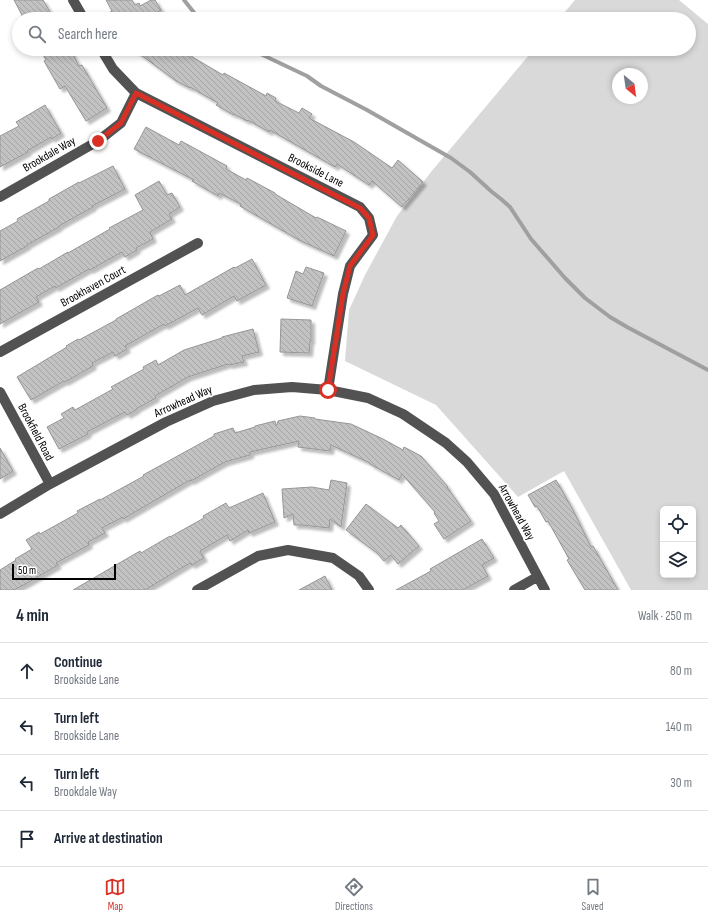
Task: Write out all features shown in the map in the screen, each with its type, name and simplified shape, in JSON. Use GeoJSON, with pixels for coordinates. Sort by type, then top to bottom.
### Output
{"type":"FeatureCollection","features":[{"type":"Feature","properties":{"kind":"street"},"geometry":{"type":"LineString","coordinates":[[73,0],[80,12]]}},
{"type":"Feature","properties":{"kind":"street","name":"Brookside Lane"},"geometry":{"type":"LineString","coordinates":[[105,56],[113,69],[136,93],[360,208],[369,218],[373,235],[350,266],[343,294],[328,390]]}},
{"type":"Feature","properties":{"kind":"street","name":"Brookdale Way"},"geometry":{"type":"LineString","coordinates":[[0,196],[98,141],[121,123],[136,93]]}},
{"type":"Feature","properties":{"kind":"street","name":"Brookhaven Court"},"geometry":{"type":"LineString","coordinates":[[0,352],[198,243]]}},
{"type":"Feature","properties":{"kind":"street","name":"Arrowhead Way"},"geometry":{"type":"LineString","coordinates":[[0,514],[50,484],[166,422],[213,400],[254,390],[292,388],[328,390],[368,398],[403,414],[446,443],[462,457],[494,494],[545,590]]}},
{"type":"Feature","properties":{"kind":"street","name":"Brookfield Road"},"geometry":{"type":"LineString","coordinates":[[0,392],[50,484]]}},
{"type":"Feature","properties":{"kind":"street"},"geometry":{"type":"LineString","coordinates":[[197,590],[258,556],[288,550],[333,558],[359,576],[369,590]]}},
{"type":"Feature","properties":{"kind":"street"},"geometry":{"type":"LineString","coordinates":[[514,590],[537,577]]}},
{"type":"Feature","properties":{"kind":"shaded area"},"geometry":{"type":"Polygon","coordinates":[[[575,0],[679,0],[694,12],[565,12],[575,0]]]}},
{"type":"Feature","properties":{"kind":"shaded area"},"geometry":{"type":"Polygon","coordinates":[[[696,14],[708,24],[708,590],[631,590],[564,471],[518,497],[436,405],[345,361],[349,310],[365,275],[397,216],[431,172],[528,56],[696,56],[696,14]]]}},
{"type":"Feature","properties":{"kind":"building"},"geometry":{"type":"Polygon","coordinates":[[[14,0],[43,0],[50,12],[20,12],[14,0]]]}},
{"type":"Feature","properties":{"kind":"building"},"geometry":{"type":"Polygon","coordinates":[[[106,0],[132,0],[135,5],[139,3],[140,6],[151,0],[155,0],[161,10],[158,12],[110,12],[112,11],[106,0]]]}},
{"type":"Feature","properties":{"kind":"building"},"geometry":{"type":"Polygon","coordinates":[[[44,56],[74,56],[79,66],[82,65],[107,108],[86,121],[65,86],[60,89],[44,61],[46,60],[44,56]]]}},
{"type":"Feature","properties":{"kind":"building"},"geometry":{"type":"Polygon","coordinates":[[[142,56],[191,56],[223,75],[224,73],[266,96],[267,93],[276,98],[275,101],[299,113],[302,108],[312,114],[309,118],[354,142],[392,168],[398,160],[423,182],[402,207],[372,181],[369,185],[337,164],[335,167],[270,130],[269,132],[248,120],[247,121],[234,115],[216,105],[218,103],[176,81],[142,56]]]}},
{"type":"Feature","properties":{"kind":"building"},"geometry":{"type":"Polygon","coordinates":[[[45,105],[61,133],[52,139],[51,137],[27,151],[28,152],[0,167],[0,136],[19,126],[16,122],[45,105]]]}},
{"type":"Feature","properties":{"kind":"building"},"geometry":{"type":"Polygon","coordinates":[[[146,127],[179,145],[181,141],[227,166],[226,169],[246,180],[247,178],[316,218],[317,217],[346,231],[334,256],[299,240],[240,206],[241,204],[219,193],[218,196],[192,181],[194,180],[134,149],[146,127]]]}},
{"type":"Feature","properties":{"kind":"building"},"geometry":{"type":"Polygon","coordinates":[[[113,166],[125,189],[92,206],[93,207],[0,261],[0,231],[18,221],[17,219],[49,201],[49,199],[79,182],[113,166]]]}},
{"type":"Feature","properties":{"kind":"building"},"geometry":{"type":"Polygon","coordinates":[[[159,181],[167,195],[172,193],[180,207],[169,214],[172,219],[150,232],[153,239],[136,248],[137,250],[125,257],[122,252],[56,288],[55,286],[36,297],[39,302],[0,324],[0,290],[143,210],[135,195],[159,181]]]}},
{"type":"Feature","properties":{"kind":"building"},"geometry":{"type":"Polygon","coordinates":[[[252,259],[266,285],[237,301],[234,296],[202,315],[198,308],[165,326],[164,324],[125,346],[127,349],[115,356],[113,352],[92,363],[93,366],[31,400],[17,377],[78,339],[79,340],[116,320],[158,295],[159,296],[180,285],[185,295],[234,267],[235,268],[252,259]]]}},
{"type":"Feature","properties":{"kind":"building"},"geometry":{"type":"Polygon","coordinates":[[[306,267],[324,273],[312,306],[287,298],[296,271],[303,274],[306,267]]]}},
{"type":"Feature","properties":{"kind":"building"},"geometry":{"type":"Polygon","coordinates":[[[281,319],[311,320],[311,341],[309,353],[280,352],[281,319]]]}},
{"type":"Feature","properties":{"kind":"building"},"geometry":{"type":"Polygon","coordinates":[[[253,329],[259,352],[242,356],[244,362],[228,364],[188,377],[155,396],[156,398],[136,410],[127,415],[125,412],[59,449],[47,427],[64,418],[61,414],[73,407],[75,410],[113,389],[111,387],[144,369],[143,367],[156,360],[158,365],[184,350],[222,337],[253,329]]]}},
{"type":"Feature","properties":{"kind":"building"},"geometry":{"type":"Polygon","coordinates":[[[300,416],[351,424],[403,450],[404,447],[421,456],[448,487],[471,521],[444,539],[434,524],[439,521],[434,513],[435,512],[402,474],[399,480],[370,463],[331,445],[330,451],[298,447],[299,441],[250,452],[250,455],[225,462],[191,481],[190,480],[123,519],[123,517],[102,528],[105,533],[88,542],[89,545],[56,563],[58,565],[29,582],[14,590],[0,590],[0,570],[32,549],[26,540],[39,532],[40,534],[78,513],[77,511],[144,476],[143,475],[214,436],[214,434],[233,428],[235,433],[275,421],[277,425],[278,421],[300,416]]]}},
{"type":"Feature","properties":{"kind":"building"},"geometry":{"type":"Polygon","coordinates":[[[0,448],[13,471],[0,479],[0,448]]]}},
{"type":"Feature","properties":{"kind":"building"},"geometry":{"type":"Polygon","coordinates":[[[331,480],[347,483],[341,527],[330,519],[329,528],[294,525],[293,514],[284,518],[282,489],[312,487],[329,490],[331,480]]]}},
{"type":"Feature","properties":{"kind":"building"},"geometry":{"type":"Polygon","coordinates":[[[556,480],[572,508],[591,547],[593,546],[618,590],[585,590],[567,560],[569,559],[548,521],[546,522],[537,506],[535,507],[528,495],[556,480]]]}},
{"type":"Feature","properties":{"kind":"building"},"geometry":{"type":"Polygon","coordinates":[[[263,493],[275,522],[249,533],[248,530],[230,541],[227,535],[200,551],[204,558],[192,565],[190,563],[145,590],[73,590],[140,551],[141,553],[204,518],[203,516],[226,503],[229,508],[263,493]]]}},
{"type":"Feature","properties":{"kind":"building"},"geometry":{"type":"Polygon","coordinates":[[[366,504],[398,528],[401,525],[419,546],[398,564],[391,555],[384,561],[377,553],[346,530],[366,504]]]}},
{"type":"Feature","properties":{"kind":"building"},"geometry":{"type":"Polygon","coordinates":[[[482,539],[494,558],[482,565],[488,576],[463,590],[396,590],[431,571],[430,569],[482,539]]]}},
{"type":"Feature","properties":{"kind":"building"},"geometry":{"type":"Polygon","coordinates":[[[325,576],[332,590],[299,590],[325,576]]]}},
{"type":"Feature","properties":{"kind":"waterway"},"geometry":{"type":"LineString","coordinates":[[184,0],[194,12]]}},
{"type":"Feature","properties":{"kind":"waterway"},"geometry":{"type":"LineString","coordinates":[[265,56],[307,76],[321,86],[367,110],[451,158],[470,172],[510,207],[531,239],[565,278],[585,298],[610,317],[627,327],[708,370]]}},
{"type":"Feature","properties":{"kind":"route"},"geometry":{"type":"LineString","coordinates":[[98,141],[121,123],[136,93],[360,208],[369,218],[373,235],[350,266],[343,294],[328,390]]}}]}
